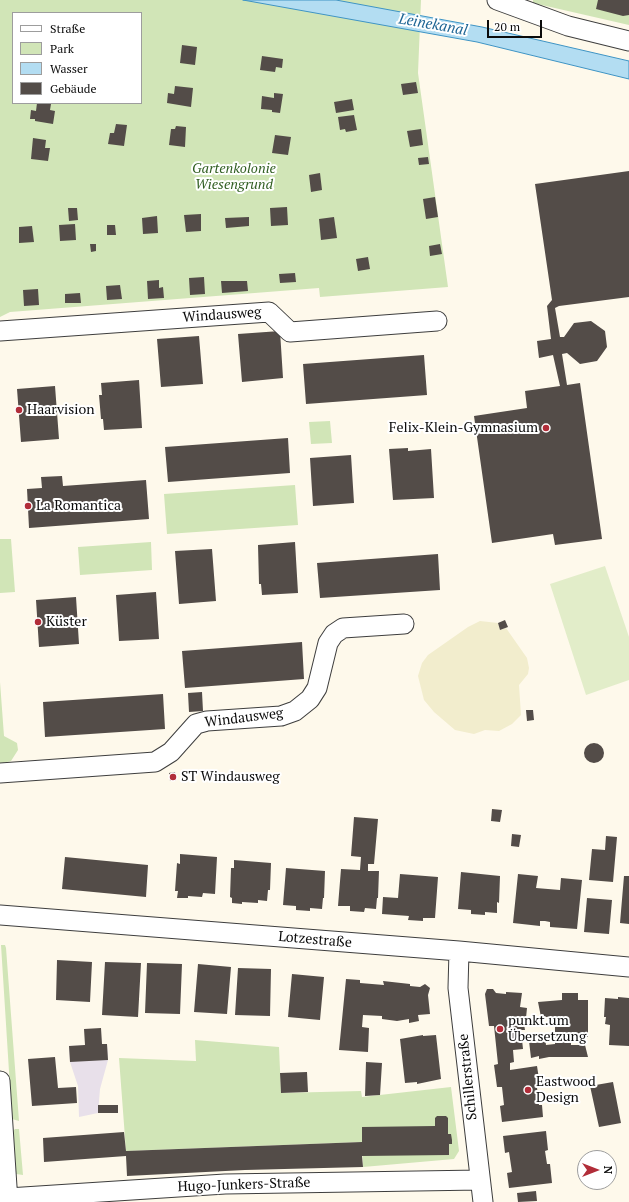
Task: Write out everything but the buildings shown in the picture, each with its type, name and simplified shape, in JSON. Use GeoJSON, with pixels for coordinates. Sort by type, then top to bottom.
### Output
{"type":"FeatureCollection","features":[{"type":"Feature","properties":{"kind":"street"},"geometry":{"type":"LineString","coordinates":[[497,0],[520,4],[568,26],[629,41]]}},
{"type":"Feature","properties":{"kind":"street","name":"Windausweg"},"geometry":{"type":"LineString","coordinates":[[0,331],[269,312],[290,332],[437,321]]}},
{"type":"Feature","properties":{"kind":"street","name":"Windausweg"},"geometry":{"type":"LineString","coordinates":[[0,773],[155,762],[171,752],[196,724],[207,721],[281,716],[295,712],[310,699],[317,688],[328,643],[334,634],[343,628],[404,624]]}},
{"type":"Feature","properties":{"kind":"street","name":"Lotzestraße"},"geometry":{"type":"LineString","coordinates":[[0,915],[459,951],[629,967]]}},
{"type":"Feature","properties":{"kind":"street","name":"Schillerstraße"},"geometry":{"type":"LineString","coordinates":[[459,951],[458,988],[483,1202]]}},
{"type":"Feature","properties":{"kind":"street"},"geometry":{"type":"LineString","coordinates":[[0,1081],[8,1200]]}},
{"type":"Feature","properties":{"kind":"street","name":"Hugo-Junkers-Straße"},"geometry":{"type":"LineString","coordinates":[[8,1200],[226,1184],[480,1180]]}},
{"type":"Feature","properties":{"kind":"shaded area"},"geometry":{"type":"Polygon","coordinates":[[[480,621],[498,623],[500,630],[506,628],[527,658],[529,668],[528,674],[519,685],[521,715],[512,724],[499,731],[485,730],[474,734],[455,730],[434,712],[424,700],[418,676],[422,663],[428,655],[468,627],[480,621]]]}},
{"type":"Feature","properties":{"kind":"shaded area"},"geometry":{"type":"Polygon","coordinates":[[[107,1044],[108,1060],[100,1089],[98,1113],[79,1117],[78,1086],[70,1062],[69,1046],[107,1044]]]}},
{"type":"Feature","properties":{"kind":"green space","name":"Gartenkolonie Wiesengrund"},"geometry":{"type":"Polygon","coordinates":[[[0,0],[421,0],[418,73],[448,287],[320,297],[319,288],[10,312],[0,317],[0,0]]]}},
{"type":"Feature","properties":{"kind":"green space"},"geometry":{"type":"Polygon","coordinates":[[[533,0],[629,0],[629,25],[533,3],[533,0]]]}},
{"type":"Feature","properties":{"kind":"green space"},"geometry":{"type":"Polygon","coordinates":[[[330,421],[332,443],[311,444],[309,422],[330,421]]]}},
{"type":"Feature","properties":{"kind":"green space"},"geometry":{"type":"Polygon","coordinates":[[[295,485],[298,525],[167,534],[164,494],[295,485]]]}},
{"type":"Feature","properties":{"kind":"green space"},"geometry":{"type":"Polygon","coordinates":[[[0,539],[11,539],[15,592],[0,593],[0,539]]]}},
{"type":"Feature","properties":{"kind":"green space"},"geometry":{"type":"Polygon","coordinates":[[[151,542],[152,570],[80,575],[78,547],[151,542]]]}},
{"type":"Feature","properties":{"kind":"green space"},"geometry":{"type":"Polygon","coordinates":[[[605,566],[629,637],[629,680],[586,695],[550,584],[605,566]]]}},
{"type":"Feature","properties":{"kind":"green space"},"geometry":{"type":"Polygon","coordinates":[[[0,682],[4,736],[17,743],[18,750],[11,761],[0,764],[0,682]]]}},
{"type":"Feature","properties":{"kind":"green space"},"geometry":{"type":"Polygon","coordinates":[[[1,945],[5,945],[6,948],[19,1121],[12,1119],[1,945]]]}},
{"type":"Feature","properties":{"kind":"green space"},"geometry":{"type":"Polygon","coordinates":[[[195,1040],[279,1047],[281,1093],[361,1091],[362,1097],[451,1087],[459,1151],[454,1159],[363,1167],[362,1142],[126,1151],[119,1058],[196,1061],[195,1040]]]}},
{"type":"Feature","properties":{"kind":"green space"},"geometry":{"type":"Polygon","coordinates":[[[15,1129],[19,1129],[23,1175],[16,1174],[13,1131],[15,1129]]]}},
{"type":"Feature","properties":{"kind":"water","name":"Leinekanal"},"geometry":{"type":"Polygon","coordinates":[[[243,0],[336,0],[482,27],[629,61],[629,79],[477,42],[243,0]]]}},
{"type":"Feature","properties":{"kind":"place","name":"Haarvision"},"geometry":{"type":"Point","coordinates":[19,410]}},
{"type":"Feature","properties":{"kind":"place","name":"Felix-Klein-Gymnasium"},"geometry":{"type":"Point","coordinates":[546,428]}},
{"type":"Feature","properties":{"kind":"place","name":"La Romantica"},"geometry":{"type":"Point","coordinates":[28,506]}},
{"type":"Feature","properties":{"kind":"place","name":"Küster"},"geometry":{"type":"Point","coordinates":[38,622]}},
{"type":"Feature","properties":{"kind":"place","name":"ST Windausweg"},"geometry":{"type":"Point","coordinates":[173,777]}},
{"type":"Feature","properties":{"kind":"place","name":"punkt.um Übersetzung"},"geometry":{"type":"Point","coordinates":[500,1029]}},
{"type":"Feature","properties":{"kind":"place","name":"Eastwood Design"},"geometry":{"type":"Point","coordinates":[528,1090]}}]}
